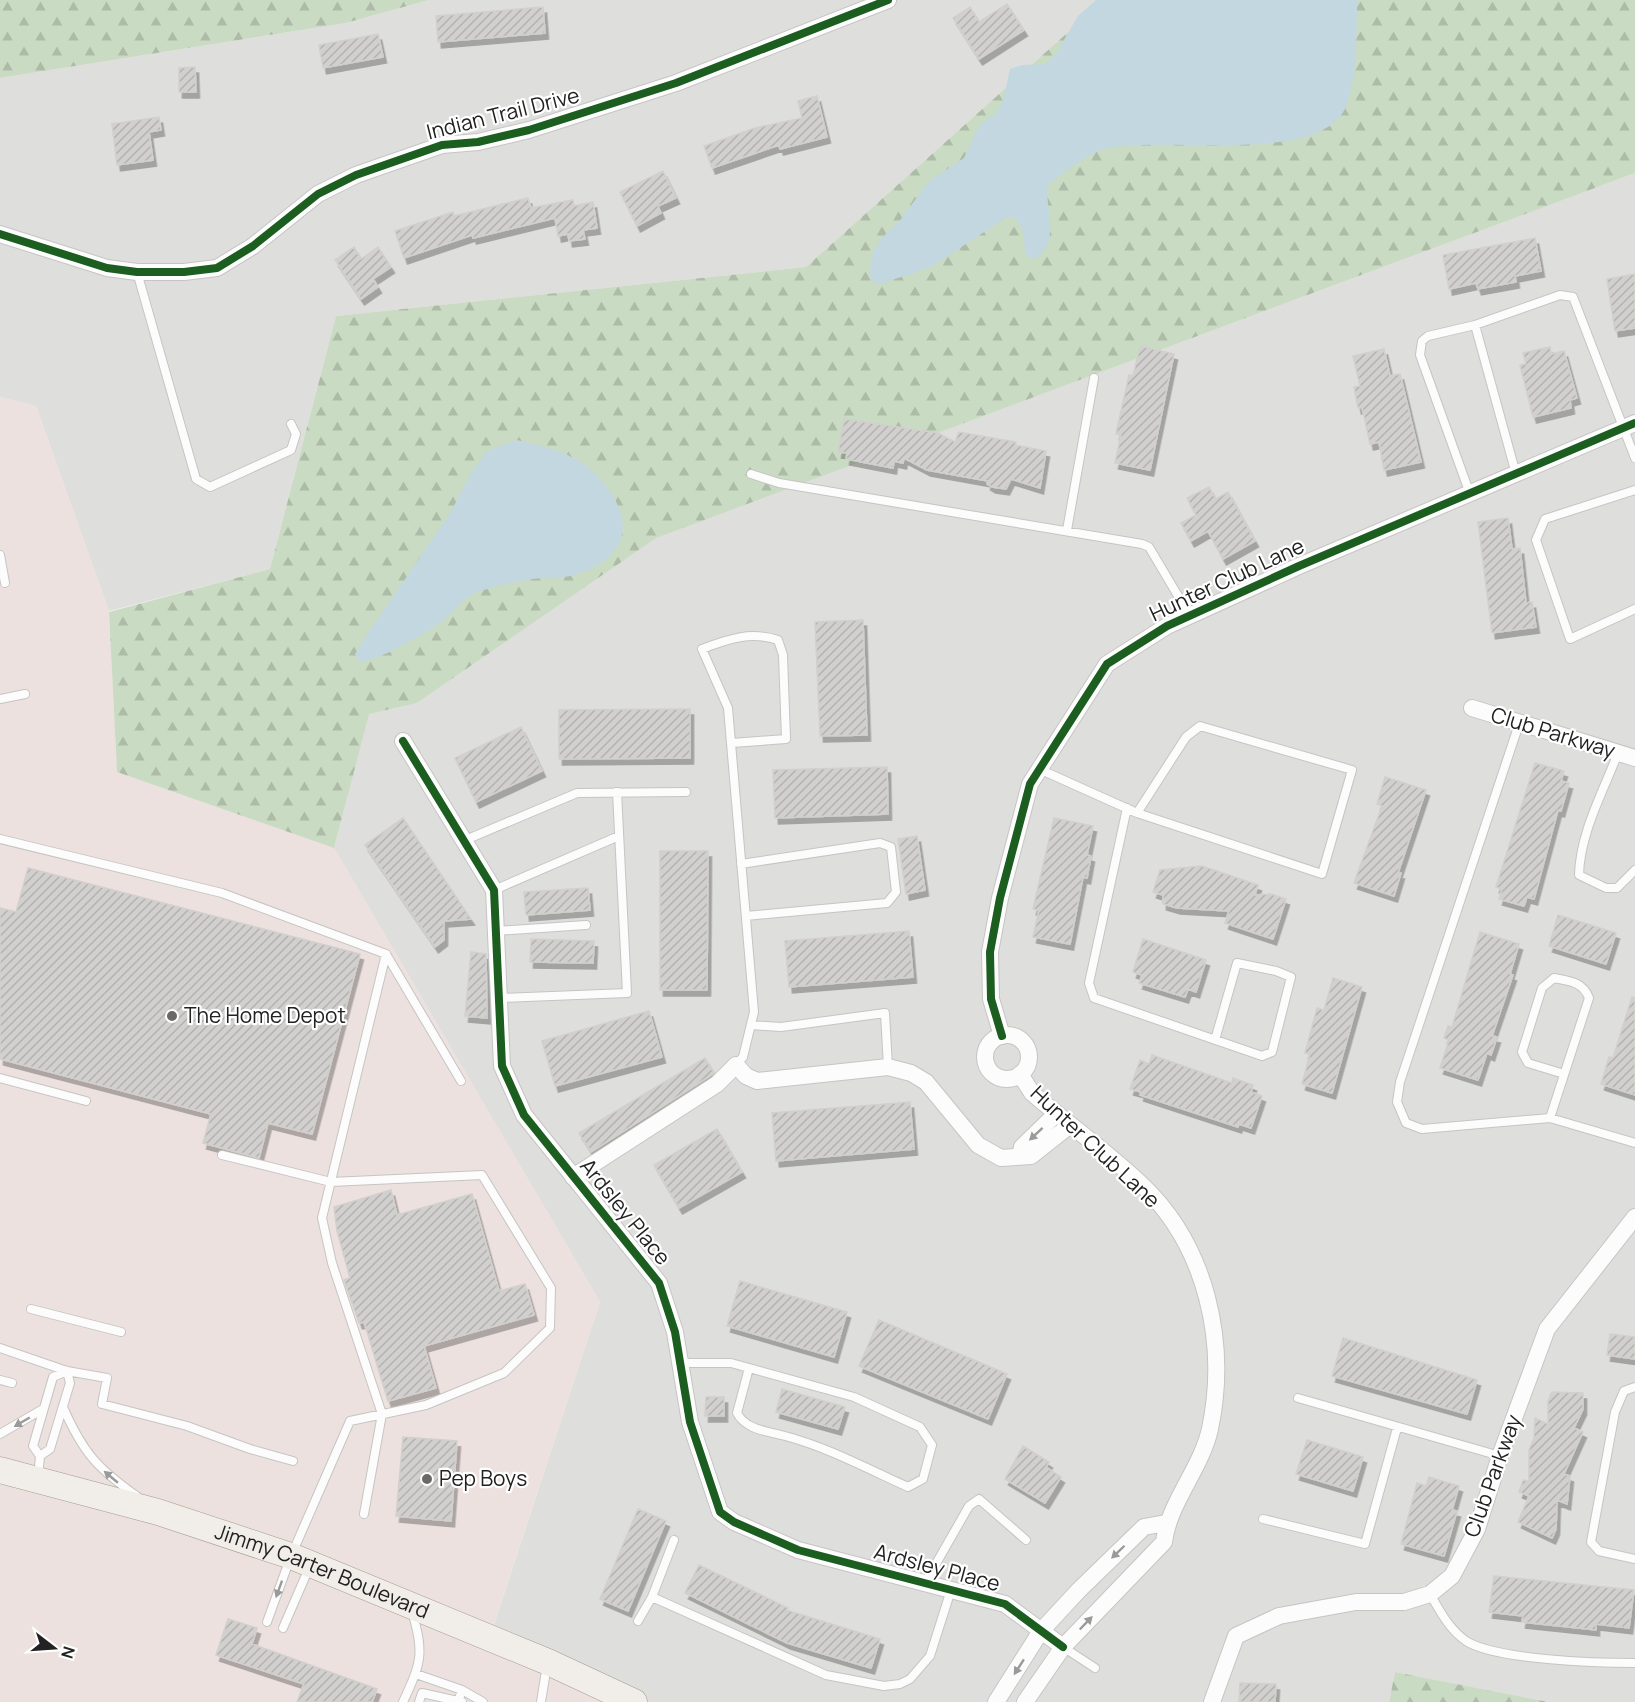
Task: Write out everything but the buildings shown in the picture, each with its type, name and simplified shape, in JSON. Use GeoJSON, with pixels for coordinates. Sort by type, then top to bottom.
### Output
{"type":"FeatureCollection","features":[{"type":"Feature","properties":{"kind":"main road","name":"Jimmy Carter Boulevard"},"geometry":{"type":"LineString","coordinates":[[0,1470],[39,1468],[158,1512],[301,1560],[548,1662],[634,1702]]}},
{"type":"Feature","properties":{"kind":"street","name":"Indian Trail Drive"},"geometry":{"type":"LineString","coordinates":[[0,234],[107,268],[137,272],[184,272],[217,268],[254,246],[318,194],[356,175],[442,145],[478,142],[529,130],[676,83],[888,0]]}},
{"type":"Feature","properties":{"kind":"street","name":"Hunter Club Lane"},"geometry":{"type":"LineString","coordinates":[[1002,1036],[992,999],[990,952],[1000,898],[1027,795],[1039,769],[1107,664],[1150,635],[1190,616],[1630,425]]}},
{"type":"Feature","properties":{"kind":"street","name":"Club Parkway"},"geometry":{"type":"LineString","coordinates":[[1472,708],[1635,758]]}},
{"type":"Feature","properties":{"kind":"street"},"geometry":{"type":"LineString","coordinates":[[403,741],[494,890]]}},
{"type":"Feature","properties":{"kind":"street","name":"Ardsley Place"},"geometry":{"type":"LineString","coordinates":[[494,890],[502,1066],[524,1115],[659,1283],[670,1311],[690,1422],[720,1512],[734,1522],[798,1550],[1005,1604],[1063,1647]]}},
{"type":"Feature","properties":{"kind":"street"},"geometry":{"type":"LineString","coordinates":[[998,1036],[1002,1036],[1015,1036],[1028,1048],[1029,1066],[1016,1079],[999,1079],[986,1067],[985,1049],[998,1036]]}},
{"type":"Feature","properties":{"kind":"street"},"geometry":{"type":"LineString","coordinates":[[573,1177],[717,1084],[736,1065],[746,1076],[757,1081],[888,1067],[911,1073],[926,1082],[978,1145],[1001,1158],[1031,1156],[1043,1149],[1063,1120]]}},
{"type":"Feature","properties":{"kind":"street","name":"Hunter Club Lane"},"geometry":{"type":"LineString","coordinates":[[1020,1074],[1032,1093],[1142,1185],[1171,1219],[1193,1259],[1208,1302],[1216,1337],[1217,1370],[1209,1432],[1194,1471],[1166,1523],[1164,1542],[1063,1647],[1025,1702]]}},
{"type":"Feature","properties":{"kind":"street","name":"Club Parkway"},"geometry":{"type":"LineString","coordinates":[[1212,1702],[1236,1636],[1279,1616],[1356,1602],[1404,1602],[1430,1594],[1452,1575],[1477,1529],[1500,1456],[1546,1329],[1635,1216]]}},
{"type":"Feature","properties":{"kind":"street"},"geometry":{"type":"LineString","coordinates":[[996,1702],[1041,1631],[1079,1590],[1144,1527],[1166,1523]]}},
{"type":"Feature","properties":{"kind":"lane"},"geometry":{"type":"LineString","coordinates":[[137,272],[196,479],[210,487],[291,450],[296,434],[291,424]]}},
{"type":"Feature","properties":{"kind":"lane"},"geometry":{"type":"LineString","coordinates":[[1470,494],[1420,356],[1422,341],[1428,336],[1475,325],[1560,294],[1573,297],[1630,425],[1635,459]]}},
{"type":"Feature","properties":{"kind":"lane"},"geometry":{"type":"LineString","coordinates":[[1475,325],[1516,474]]}},
{"type":"Feature","properties":{"kind":"lane"},"geometry":{"type":"LineString","coordinates":[[1067,530],[1094,378]]}},
{"type":"Feature","properties":{"kind":"lane"},"geometry":{"type":"LineString","coordinates":[[751,474],[779,483],[1127,540],[1149,547],[1190,616]]}},
{"type":"Feature","properties":{"kind":"lane"},"geometry":{"type":"LineString","coordinates":[[1635,490],[1545,519],[1536,540],[1570,639],[1635,609]]}},
{"type":"Feature","properties":{"kind":"lane"},"geometry":{"type":"LineString","coordinates":[[0,555],[5,583]]}},
{"type":"Feature","properties":{"kind":"lane"},"geometry":{"type":"LineString","coordinates":[[732,742],[786,740],[783,655],[778,640],[761,635],[728,639],[702,649],[728,708],[732,742],[754,1012],[743,1057],[736,1065]]}},
{"type":"Feature","properties":{"kind":"lane"},"geometry":{"type":"LineString","coordinates":[[0,699],[25,694]]}},
{"type":"Feature","properties":{"kind":"lane"},"geometry":{"type":"LineString","coordinates":[[1519,724],[1400,1082],[1397,1102],[1406,1123],[1422,1129],[1550,1118],[1635,1143]]}},
{"type":"Feature","properties":{"kind":"lane"},"geometry":{"type":"LineString","coordinates":[[1039,769],[1137,813],[1322,874],[1352,770],[1200,726],[1186,736],[1137,813]]}},
{"type":"Feature","properties":{"kind":"lane"},"geometry":{"type":"LineString","coordinates":[[1618,753],[1579,857],[1579,875],[1606,888],[1617,888],[1635,870]]}},
{"type":"Feature","properties":{"kind":"lane"},"geometry":{"type":"LineString","coordinates":[[500,998],[627,993],[617,792]]}},
{"type":"Feature","properties":{"kind":"lane"},"geometry":{"type":"LineString","coordinates":[[463,841],[577,793],[686,792]]}},
{"type":"Feature","properties":{"kind":"lane"},"geometry":{"type":"LineString","coordinates":[[1127,808],[1089,983],[1094,998],[1215,1040],[1262,1056],[1272,1052],[1291,977],[1276,971],[1237,963],[1215,1040]]}},
{"type":"Feature","properties":{"kind":"lane"},"geometry":{"type":"LineString","coordinates":[[494,890],[619,836]]}},
{"type":"Feature","properties":{"kind":"lane"},"geometry":{"type":"LineString","coordinates":[[0,839],[222,893],[386,954],[461,1081]]}},
{"type":"Feature","properties":{"kind":"lane"},"geometry":{"type":"LineString","coordinates":[[741,864],[880,843],[891,847],[896,892],[887,903],[746,915]]}},
{"type":"Feature","properties":{"kind":"lane"},"geometry":{"type":"LineString","coordinates":[[495,931],[586,925]]}},
{"type":"Feature","properties":{"kind":"lane"},"geometry":{"type":"LineString","coordinates":[[364,1514],[382,1414],[332,1263],[322,1218],[386,954]]}},
{"type":"Feature","properties":{"kind":"lane"},"geometry":{"type":"LineString","coordinates":[[1550,1118],[1589,998],[1585,988],[1573,981],[1554,978],[1542,988],[1522,1052],[1528,1063],[1564,1074]]}},
{"type":"Feature","properties":{"kind":"lane"},"geometry":{"type":"LineString","coordinates":[[751,1025],[781,1027],[885,1013],[888,1067]]}},
{"type":"Feature","properties":{"kind":"lane"},"geometry":{"type":"LineString","coordinates":[[0,1078],[86,1101]]}},
{"type":"Feature","properties":{"kind":"lane"},"geometry":{"type":"LineString","coordinates":[[222,1155],[331,1182],[482,1176],[551,1288],[550,1328],[504,1372],[426,1405],[350,1421],[301,1560],[283,1628]]}},
{"type":"Feature","properties":{"kind":"lane"},"geometry":{"type":"LineString","coordinates":[[31,1309],[121,1332]]}},
{"type":"Feature","properties":{"kind":"lane"},"geometry":{"type":"LineString","coordinates":[[0,1348],[67,1371],[107,1378],[102,1404],[187,1426],[250,1449],[293,1461]]}},
{"type":"Feature","properties":{"kind":"lane"},"geometry":{"type":"LineString","coordinates":[[679,1363],[731,1363],[854,1397],[920,1428],[932,1445],[923,1479],[908,1487],[804,1441],[749,1426],[741,1421],[737,1413],[749,1368]]}},
{"type":"Feature","properties":{"kind":"lane"},"geometry":{"type":"LineString","coordinates":[[39,1468],[50,1449],[70,1383],[67,1371]]}},
{"type":"Feature","properties":{"kind":"lane"},"geometry":{"type":"LineString","coordinates":[[39,1468],[33,1446],[52,1377],[67,1371]]}},
{"type":"Feature","properties":{"kind":"lane"},"geometry":{"type":"LineString","coordinates":[[0,1380],[12,1383]]}},
{"type":"Feature","properties":{"kind":"lane"},"geometry":{"type":"LineString","coordinates":[[1635,1387],[1624,1391],[1615,1412],[1591,1542],[1599,1551],[1635,1559]]}},
{"type":"Feature","properties":{"kind":"lane"},"geometry":{"type":"LineString","coordinates":[[1298,1398],[1500,1456]]}},
{"type":"Feature","properties":{"kind":"lane"},"geometry":{"type":"LineString","coordinates":[[63,1407],[88,1455],[110,1477],[158,1512]]}},
{"type":"Feature","properties":{"kind":"lane"},"geometry":{"type":"LineString","coordinates":[[0,1434],[44,1409]]}},
{"type":"Feature","properties":{"kind":"lane"},"geometry":{"type":"LineString","coordinates":[[1263,1519],[1365,1544],[1397,1428]]}},
{"type":"Feature","properties":{"kind":"lane"},"geometry":{"type":"LineString","coordinates":[[925,1584],[969,1506],[979,1499],[1026,1540]]}},
{"type":"Feature","properties":{"kind":"lane"},"geometry":{"type":"LineString","coordinates":[[638,1621],[652,1597],[674,1540]]}},
{"type":"Feature","properties":{"kind":"lane"},"geometry":{"type":"LineString","coordinates":[[267,1622],[301,1560]]}},
{"type":"Feature","properties":{"kind":"lane"},"geometry":{"type":"LineString","coordinates":[[652,1597],[826,1675],[884,1686],[900,1684],[910,1679],[930,1656],[951,1590]]}},
{"type":"Feature","properties":{"kind":"lane"},"geometry":{"type":"LineString","coordinates":[[1430,1594],[1445,1620],[1458,1635],[1481,1649],[1589,1663],[1635,1663]]}},
{"type":"Feature","properties":{"kind":"lane"},"geometry":{"type":"LineString","coordinates":[[403,1702],[416,1674],[421,1648],[410,1604]]}},
{"type":"Feature","properties":{"kind":"lane"},"geometry":{"type":"LineString","coordinates":[[1063,1647],[1095,1668]]}},
{"type":"Feature","properties":{"kind":"lane"},"geometry":{"type":"LineString","coordinates":[[541,1702],[548,1662]]}},
{"type":"Feature","properties":{"kind":"lane"},"geometry":{"type":"LineString","coordinates":[[416,1674],[460,1699]]}},
{"type":"Feature","properties":{"kind":"lane"},"geometry":{"type":"LineString","coordinates":[[419,1702],[422,1693],[483,1702]]}},
{"type":"Feature","properties":{"kind":"lane"},"geometry":{"type":"LineString","coordinates":[[436,1699],[460,1699]]}},
{"type":"Feature","properties":{"kind":"shaded area"},"geometry":{"type":"Polygon","coordinates":[[[429,0],[1104,0],[806,267],[336,316],[270,569],[109,611],[36,406],[0,397],[0,78],[346,23],[429,0]]]}},
{"type":"Feature","properties":{"kind":"shaded area"},"geometry":{"type":"Polygon","coordinates":[[[1635,173],[1635,1702],[1549,1702],[1395,1672],[1389,1702],[638,1702],[490,1637],[600,1302],[334,848],[368,714],[417,703],[655,538],[1635,173]]]}},
{"type":"Feature","properties":{"kind":"shaded area"},"geometry":{"type":"Polygon","coordinates":[[[0,397],[36,406],[109,611],[117,772],[334,848],[600,1302],[490,1636],[638,1702],[0,1702],[0,397]]]}},
{"type":"Feature","properties":{"kind":"green space"},"geometry":{"type":"Polygon","coordinates":[[[0,0],[429,0],[346,23],[0,78],[0,0]]]}},
{"type":"Feature","properties":{"kind":"green space"},"geometry":{"type":"Polygon","coordinates":[[[1104,0],[1635,0],[1635,173],[656,538],[417,703],[369,714],[334,848],[117,772],[109,612],[270,569],[336,316],[806,267],[1104,0]]]}},
{"type":"Feature","properties":{"kind":"green space"},"geometry":{"type":"Polygon","coordinates":[[[1395,1672],[1549,1702],[1389,1702],[1395,1672]]]}},
{"type":"Feature","properties":{"kind":"water"},"geometry":{"type":"Polygon","coordinates":[[[1096,0],[1357,0],[1355,66],[1347,104],[1332,124],[1307,136],[1274,143],[1126,146],[1101,150],[1073,166],[1048,185],[1050,234],[1043,252],[1035,259],[1026,256],[1022,228],[1015,217],[1007,217],[931,267],[880,284],[873,282],[869,273],[873,252],[881,239],[901,219],[929,181],[964,158],[975,134],[984,121],[995,114],[1003,101],[1010,69],[1022,65],[1046,64],[1057,52],[1078,16],[1096,0]]]}},
{"type":"Feature","properties":{"kind":"water"},"geometry":{"type":"Polygon","coordinates":[[[517,440],[573,457],[594,473],[614,498],[620,512],[623,525],[617,547],[600,564],[574,575],[519,581],[475,593],[444,620],[415,639],[367,661],[359,661],[355,654],[449,515],[471,473],[487,451],[517,440]]]}},
{"type":"Feature","properties":{"kind":"cycle path"},"geometry":{"type":"LineString","coordinates":[[0,234],[107,268],[137,272],[184,272],[217,268],[253,246],[318,194],[356,175],[442,145],[478,142],[529,130],[676,83],[888,0]]}},
{"type":"Feature","properties":{"kind":"cycle path"},"geometry":{"type":"LineString","coordinates":[[1002,1036],[991,999],[990,952],[1000,898],[1030,784],[1107,664],[1167,626],[1299,566],[1635,423]]}},
{"type":"Feature","properties":{"kind":"cycle path"},"geometry":{"type":"LineString","coordinates":[[403,741],[494,890],[502,1066],[524,1115],[659,1283],[675,1332],[690,1422],[720,1512],[734,1522],[798,1550],[1005,1604],[1063,1647]]}},
{"type":"Feature","properties":{"kind":"place","name":"The Home Depot"},"geometry":{"type":"Point","coordinates":[172,1016]}},
{"type":"Feature","properties":{"kind":"place","name":"Pep Boys"},"geometry":{"type":"Point","coordinates":[427,1479]}}]}
